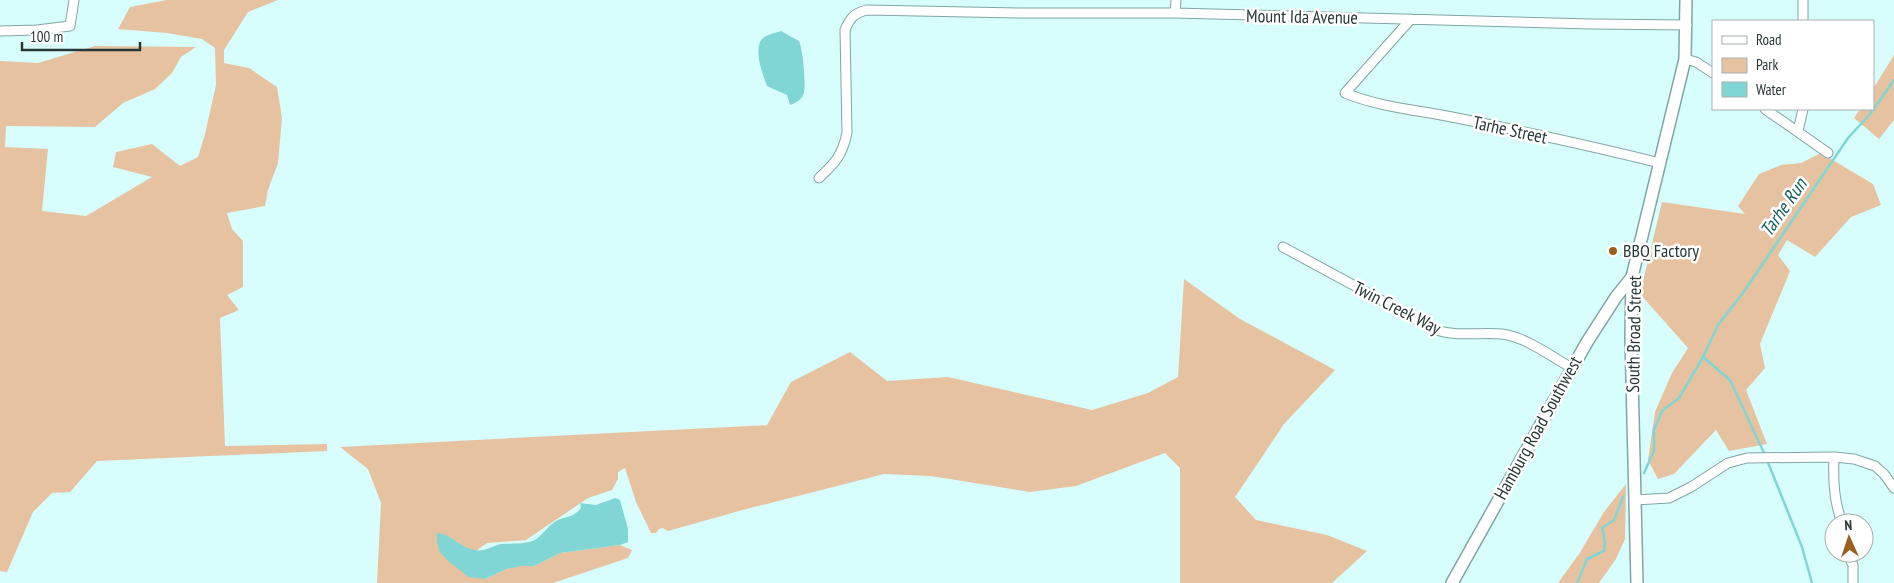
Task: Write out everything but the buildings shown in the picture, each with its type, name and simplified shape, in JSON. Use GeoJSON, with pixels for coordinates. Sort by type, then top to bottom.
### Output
{"type":"FeatureCollection","features":[{"type":"Feature","properties":{"kind":"street"},"geometry":{"type":"LineString","coordinates":[[0,31],[37,30],[70,26],[74,0]]}},
{"type":"Feature","properties":{"kind":"street"},"geometry":{"type":"LineString","coordinates":[[1175,13],[1176,0]]}},
{"type":"Feature","properties":{"kind":"street","name":"South Broad Street"},"geometry":{"type":"LineString","coordinates":[[1637,583],[1631,337],[1632,278],[1685,58],[1686,0]]}},
{"type":"Feature","properties":{"kind":"street"},"geometry":{"type":"LineString","coordinates":[[1803,0],[1803,20]]}},
{"type":"Feature","properties":{"kind":"street","name":"Mount Ida Avenue"},"geometry":{"type":"LineString","coordinates":[[819,178],[838,160],[844,148],[847,133],[845,30],[857,12],[867,10],[1175,13],[1687,25]]}},
{"type":"Feature","properties":{"kind":"street","name":"Tarhe Street"},"geometry":{"type":"LineString","coordinates":[[1410,19],[1345,93],[1359,98],[1660,163]]}},
{"type":"Feature","properties":{"kind":"street"},"geometry":{"type":"LineString","coordinates":[[1685,58],[1696,62],[1712,72]]}},
{"type":"Feature","properties":{"kind":"street"},"geometry":{"type":"LineString","coordinates":[[1766,110],[1828,153]]}},
{"type":"Feature","properties":{"kind":"street"},"geometry":{"type":"LineString","coordinates":[[1798,131],[1803,110]]}},
{"type":"Feature","properties":{"kind":"street","name":"Twin Creek Way"},"geometry":{"type":"LineString","coordinates":[[1283,247],[1436,330],[1452,334],[1510,336],[1527,343],[1572,368]]}},
{"type":"Feature","properties":{"kind":"street","name":"Hamburg Road Southwest"},"geometry":{"type":"LineString","coordinates":[[1452,583],[1572,368],[1606,312],[1632,278]]}},
{"type":"Feature","properties":{"kind":"street"},"geometry":{"type":"LineString","coordinates":[[1834,457],[1833,479],[1835,505],[1838,513]]}},
{"type":"Feature","properties":{"kind":"street"},"geometry":{"type":"LineString","coordinates":[[1635,500],[1670,498],[1736,460],[1763,458],[1834,457],[1860,460],[1876,466],[1894,488]]}},
{"type":"Feature","properties":{"kind":"street"},"geometry":{"type":"LineString","coordinates":[[1851,563],[1854,583]]}},
{"type":"Feature","properties":{"kind":"green space"},"geometry":{"type":"Polygon","coordinates":[[[167,0],[278,0],[248,12],[224,50],[224,63],[249,68],[277,87],[282,118],[278,163],[268,190],[265,206],[227,213],[232,229],[243,241],[243,287],[227,295],[239,310],[220,318],[225,446],[327,444],[327,451],[97,461],[70,492],[52,493],[33,512],[7,572],[0,571],[0,61],[38,63],[95,46],[196,47],[181,57],[172,73],[155,89],[123,103],[95,127],[6,126],[5,147],[48,149],[42,211],[86,216],[152,177],[113,167],[116,152],[152,144],[180,166],[198,157],[216,85],[215,48],[202,39],[167,33],[118,29],[130,7],[167,0]]]}},
{"type":"Feature","properties":{"kind":"green space"},"geometry":{"type":"Polygon","coordinates":[[[1894,55],[1894,120],[1879,139],[1854,118],[1859,110],[1874,110],[1874,87],[1894,55]]]}},
{"type":"Feature","properties":{"kind":"green space"},"geometry":{"type":"Polygon","coordinates":[[[1821,153],[1873,184],[1881,205],[1851,217],[1815,257],[1787,240],[1778,255],[1790,271],[1760,344],[1765,368],[1746,390],[1767,444],[1729,451],[1716,430],[1674,474],[1658,479],[1648,460],[1655,412],[1672,373],[1688,348],[1640,294],[1662,202],[1745,214],[1738,206],[1759,174],[1781,165],[1801,163],[1821,153]]]}},
{"type":"Feature","properties":{"kind":"green space"},"geometry":{"type":"Polygon","coordinates":[[[1184,279],[1240,319],[1335,370],[1284,424],[1235,497],[1256,520],[1327,535],[1367,551],[1332,583],[1180,583],[1180,468],[1165,453],[1076,486],[1030,492],[931,476],[884,474],[668,531],[663,528],[659,529],[656,533],[651,533],[636,502],[625,468],[618,472],[618,479],[612,490],[588,498],[526,540],[487,543],[476,551],[464,548],[453,539],[485,579],[506,569],[534,566],[560,553],[620,545],[632,550],[628,558],[553,583],[377,583],[381,503],[368,469],[340,447],[767,425],[791,382],[850,352],[887,381],[948,377],[1092,410],[1148,393],[1178,377],[1184,279]]]}},
{"type":"Feature","properties":{"kind":"green space"},"geometry":{"type":"Polygon","coordinates":[[[1626,484],[1625,539],[1616,559],[1599,583],[1558,583],[1579,554],[1604,512],[1626,484]]]}},
{"type":"Feature","properties":{"kind":"water"},"geometry":{"type":"Polygon","coordinates":[[[781,31],[799,41],[803,59],[805,88],[802,97],[790,105],[787,95],[767,86],[761,69],[758,49],[762,39],[781,31]]]}},
{"type":"Feature","properties":{"kind":"water"},"geometry":{"type":"Polygon","coordinates":[[[615,498],[620,500],[628,529],[628,542],[620,545],[560,553],[534,566],[506,569],[485,579],[469,577],[449,562],[439,551],[437,533],[447,536],[465,547],[479,550],[485,550],[501,544],[527,543],[538,538],[558,520],[576,513],[581,508],[580,503],[596,505],[615,498]]]}},
{"type":"Feature","properties":{"kind":"waterway","name":"Tarhe Run"},"geometry":{"type":"LineString","coordinates":[[1874,109],[1894,80]]}},
{"type":"Feature","properties":{"kind":"waterway","name":"Tarhe Run"},"geometry":{"type":"LineString","coordinates":[[1644,473],[1654,451],[1654,430],[1662,411],[1679,398],[1703,357],[1718,325],[1745,290],[1848,138],[1873,110]]}},
{"type":"Feature","properties":{"kind":"waterway","name":"Tarhe Run"},"geometry":{"type":"LineString","coordinates":[[1703,357],[1730,380],[1765,455]]}},
{"type":"Feature","properties":{"kind":"waterway","name":"Tarhe Run"},"geometry":{"type":"LineString","coordinates":[[1767,460],[1802,547],[1812,583]]}},
{"type":"Feature","properties":{"kind":"waterway","name":"Tarhe Run"},"geometry":{"type":"LineString","coordinates":[[1577,583],[1587,559],[1604,551],[1605,541],[1602,528],[1614,520],[1623,497]]}},
{"type":"Feature","properties":{"kind":"place","name":"BBQ Factory"},"geometry":{"type":"Point","coordinates":[1613,251]}}]}
